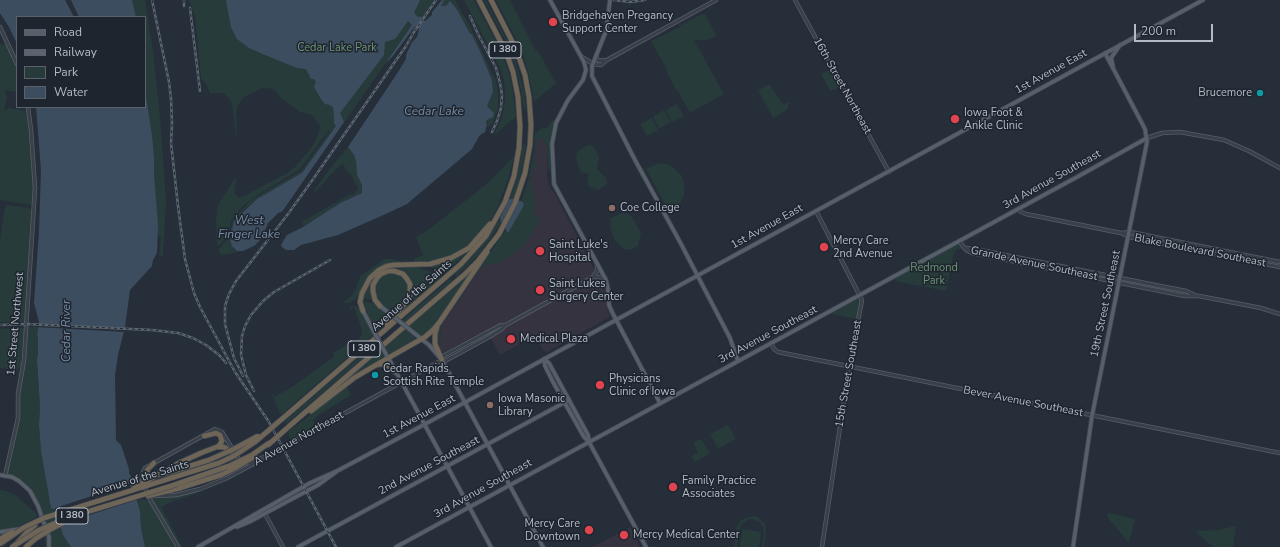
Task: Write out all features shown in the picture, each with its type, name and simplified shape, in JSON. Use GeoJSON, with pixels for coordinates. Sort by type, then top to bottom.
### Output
{"type":"FeatureCollection","features":[{"type":"Feature","properties":{"kind":"highway","name":"Avenue of the Saints"},"geometry":{"type":"LineString","coordinates":[[0,544],[23,528],[53,514],[219,463],[240,452],[267,432],[439,284],[461,264],[478,245],[497,217],[508,193],[516,165],[520,135],[519,105],[515,80],[506,52],[479,0]]}},
{"type":"Feature","properties":{"kind":"highway","name":"Avenue of the Saints"},"geometry":{"type":"LineString","coordinates":[[296,420],[478,260],[499,234],[515,203],[525,173],[531,133],[529,97],[518,54],[491,0]]}},
{"type":"Feature","properties":{"kind":"highway"},"geometry":{"type":"LineString","coordinates":[[363,311],[360,302],[362,293],[370,278],[379,270],[394,265],[430,264],[451,258],[469,248],[497,217]]}},
{"type":"Feature","properties":{"kind":"highway"},"geometry":{"type":"LineString","coordinates":[[296,420],[359,375],[428,335],[439,323],[478,268],[499,234]]}},
{"type":"Feature","properties":{"kind":"highway"},"geometry":{"type":"LineString","coordinates":[[365,348],[392,320],[409,298],[411,292],[410,284],[403,274],[391,270],[384,272],[377,278],[373,285],[373,291],[375,300],[380,306]]}},
{"type":"Feature","properties":{"kind":"highway"},"geometry":{"type":"LineString","coordinates":[[439,323],[435,334],[435,344],[442,360]]}},
{"type":"Feature","properties":{"kind":"highway"},"geometry":{"type":"LineString","coordinates":[[376,365],[387,365],[395,372]]}},
{"type":"Feature","properties":{"kind":"highway","name":"I 380"},"geometry":{"type":"LineString","coordinates":[[269,443],[296,420]]}},
{"type":"Feature","properties":{"kind":"highway"},"geometry":{"type":"LineString","coordinates":[[142,483],[209,460],[267,432]]}},
{"type":"Feature","properties":{"kind":"highway"},"geometry":{"type":"LineString","coordinates":[[204,436],[214,433],[220,435],[222,443],[217,448]]}},
{"type":"Feature","properties":{"kind":"highway","name":"Avenue of the Saints"},"geometry":{"type":"LineString","coordinates":[[13,547],[22,540],[67,518],[229,466],[248,457],[269,443]]}},
{"type":"Feature","properties":{"kind":"highway"},"geometry":{"type":"LineString","coordinates":[[148,496],[215,477],[235,468],[256,455],[269,443]]}},
{"type":"Feature","properties":{"kind":"highway"},"geometry":{"type":"LineString","coordinates":[[120,494],[147,481],[178,463],[201,453],[224,447],[232,453]]}},
{"type":"Feature","properties":{"kind":"highway"},"geometry":{"type":"LineString","coordinates":[[154,463],[147,470],[149,476],[171,472]]}},
{"type":"Feature","properties":{"kind":"highway"},"geometry":{"type":"LineString","coordinates":[[26,547],[56,526],[90,511]]}},
{"type":"Feature","properties":{"kind":"highway"},"geometry":{"type":"LineString","coordinates":[[13,547],[35,525]]}},
{"type":"Feature","properties":{"kind":"highway"},"geometry":{"type":"LineString","coordinates":[[0,539],[23,528]]}},
{"type":"Feature","properties":{"kind":"main road"},"geometry":{"type":"LineString","coordinates":[[550,0],[581,57],[586,70],[583,80],[566,103],[556,123],[552,144],[553,176],[555,187],[605,278],[608,289],[609,305],[615,320],[660,403]]}},
{"type":"Feature","properties":{"kind":"main road"},"geometry":{"type":"LineString","coordinates":[[610,0],[606,31],[593,64],[592,73],[594,81],[720,318],[733,344],[738,361]]}},
{"type":"Feature","properties":{"kind":"main road","name":"1st Avenue East"},"geometry":{"type":"LineString","coordinates":[[198,547],[264,511],[318,485],[339,470],[1203,0]]}},
{"type":"Feature","properties":{"kind":"main road","name":"19th Street Southeast"},"geometry":{"type":"LineString","coordinates":[[1115,73],[1112,58],[1122,44]]}},
{"type":"Feature","properties":{"kind":"main road","name":"19th Street Southeast"},"geometry":{"type":"LineString","coordinates":[[1073,547],[1092,416],[1146,150],[1147,138],[1143,126],[1105,53]]}},
{"type":"Feature","properties":{"kind":"main road"},"geometry":{"type":"LineString","coordinates":[[583,80],[588,78],[594,81]]}},
{"type":"Feature","properties":{"kind":"main road","name":"3rd Avenue Southeast"},"geometry":{"type":"LineString","coordinates":[[396,547],[1147,138]]}},
{"type":"Feature","properties":{"kind":"main road"},"geometry":{"type":"LineString","coordinates":[[1136,144],[1144,144],[1146,150]]}},
{"type":"Feature","properties":{"kind":"main road"},"geometry":{"type":"LineString","coordinates":[[380,306],[432,347],[442,360],[542,547]]}},
{"type":"Feature","properties":{"kind":"main road"},"geometry":{"type":"LineString","coordinates":[[363,311],[491,547]]}},
{"type":"Feature","properties":{"kind":"main road"},"geometry":{"type":"LineString","coordinates":[[544,359],[549,363],[567,401],[588,435],[589,442],[646,547]]}},
{"type":"Feature","properties":{"kind":"main road","name":"2nd Avenue Southeast"},"geometry":{"type":"LineString","coordinates":[[298,547],[567,401]]}},
{"type":"Feature","properties":{"kind":"main road"},"geometry":{"type":"LineString","coordinates":[[0,475],[19,481],[30,491],[44,522],[49,537],[49,547]]}},
{"type":"Feature","properties":{"kind":"main road"},"geometry":{"type":"LineString","coordinates":[[0,532],[18,530],[44,522]]}},
{"type":"Feature","properties":{"kind":"street"},"geometry":{"type":"LineString","coordinates":[[581,57],[593,64],[601,64],[716,0]]}},
{"type":"Feature","properties":{"kind":"street","name":"16th Street Northeast"},"geometry":{"type":"LineString","coordinates":[[795,0],[889,172]]}},
{"type":"Feature","properties":{"kind":"street"},"geometry":{"type":"LineString","coordinates":[[0,27],[16,62]]}},
{"type":"Feature","properties":{"kind":"street"},"geometry":{"type":"LineString","coordinates":[[596,55],[597,59],[600,61],[606,60]]}},
{"type":"Feature","properties":{"kind":"street","name":"1st Street Northwest"},"geometry":{"type":"LineString","coordinates":[[5,476],[18,418],[18,394],[24,360],[35,188],[28,108]]}},
{"type":"Feature","properties":{"kind":"street"},"geometry":{"type":"LineString","coordinates":[[1147,138],[1162,133],[1180,132],[1224,140],[1249,150],[1280,168]]}},
{"type":"Feature","properties":{"kind":"street","name":"Blake Boulevard Southeast"},"geometry":{"type":"LineString","coordinates":[[1018,209],[1025,214],[1280,267]]}},
{"type":"Feature","properties":{"kind":"street","name":"15th Street Southeast"},"geometry":{"type":"LineString","coordinates":[[816,211],[862,300],[849,367],[822,547]]}},
{"type":"Feature","properties":{"kind":"street","name":"Blake Boulevard Southeast"},"geometry":{"type":"LineString","coordinates":[[1129,235],[1280,262]]}},
{"type":"Feature","properties":{"kind":"street","name":"Grande Avenue Southeast"},"geometry":{"type":"LineString","coordinates":[[959,241],[963,247],[1120,280],[1186,291],[1199,296],[1268,310],[1280,314]]}},
{"type":"Feature","properties":{"kind":"street"},"geometry":{"type":"LineString","coordinates":[[593,277],[597,271],[597,264]]}},
{"type":"Feature","properties":{"kind":"street"},"geometry":{"type":"LineString","coordinates":[[593,277],[600,276],[605,278]]}},
{"type":"Feature","properties":{"kind":"street","name":"A Avenue Northeast"},"geometry":{"type":"LineString","coordinates":[[148,496],[170,496],[196,490],[240,472],[401,382],[489,337],[504,326],[593,277]]}},
{"type":"Feature","properties":{"kind":"street","name":"Bever Avenue Southeast"},"geometry":{"type":"LineString","coordinates":[[771,343],[774,349],[778,352],[1280,453]]}},
{"type":"Feature","properties":{"kind":"street"},"geometry":{"type":"LineString","coordinates":[[178,547],[142,483],[144,468],[204,436],[213,429],[217,429],[222,432],[240,461],[243,463],[252,463],[269,455]]}},
{"type":"Feature","properties":{"kind":"street"},"geometry":{"type":"LineString","coordinates":[[227,441],[240,472]]}},
{"type":"Feature","properties":{"kind":"street"},"geometry":{"type":"LineString","coordinates":[[133,486],[142,475]]}},
{"type":"Feature","properties":{"kind":"street"},"geometry":{"type":"LineString","coordinates":[[264,511],[284,547]]}},
{"type":"Feature","properties":{"kind":"shaded area","name":"Saint Luke's Hospital"},"geometry":{"type":"Polygon","coordinates":[[[540,133],[547,146],[547,175],[549,186],[555,194],[605,290],[606,302],[610,317],[547,352],[543,350],[536,335],[500,355],[486,330],[443,353],[439,347],[441,326],[478,272],[507,236],[525,202],[534,162],[537,134],[540,133]]]}},
{"type":"Feature","properties":{"kind":"shaded area","name":"Mercy Medical Center"},"geometry":{"type":"Polygon","coordinates":[[[630,527],[640,547],[593,547],[630,527]]]}},
{"type":"Feature","properties":{"kind":"green space"},"geometry":{"type":"Polygon","coordinates":[[[132,0],[145,0],[153,52],[161,128],[166,202],[163,256],[159,256],[161,238],[158,235],[154,157],[146,96],[146,16],[136,16],[132,0]]]}},
{"type":"Feature","properties":{"kind":"green space","name":"Cedar Lake Park"},"geometry":{"type":"Polygon","coordinates":[[[189,0],[434,0],[422,19],[421,16],[418,17],[334,137],[331,132],[302,173],[257,199],[244,210],[233,225],[230,240],[235,250],[239,252],[222,255],[219,253],[219,249],[228,238],[233,221],[241,211],[250,201],[301,171],[330,131],[329,130],[299,170],[259,194],[244,205],[231,221],[229,232],[225,239],[220,245],[217,245],[216,220],[218,205],[235,178],[234,193],[238,197],[242,197],[287,173],[293,169],[308,152],[315,142],[320,128],[319,124],[312,115],[300,112],[279,96],[274,89],[263,88],[244,97],[238,105],[236,111],[236,136],[232,104],[229,98],[223,93],[210,93],[206,84],[201,79],[195,16],[189,0]]]}},
{"type":"Feature","properties":{"kind":"green space"},"geometry":{"type":"Polygon","coordinates":[[[444,0],[455,0],[475,36],[496,81],[498,108],[493,123],[489,127],[486,123],[493,112],[487,106],[493,92],[492,80],[480,51],[458,11],[449,2],[446,6],[440,6],[444,0]]]}},
{"type":"Feature","properties":{"kind":"green space"},"geometry":{"type":"Polygon","coordinates":[[[464,0],[474,0],[501,51],[512,86],[516,117],[494,135],[500,123],[504,109],[504,80],[500,68],[464,0]]]}},
{"type":"Feature","properties":{"kind":"green space"},"geometry":{"type":"Polygon","coordinates":[[[484,0],[486,0],[513,52],[525,94],[526,108],[524,111],[515,65],[505,40],[484,0]]]}},
{"type":"Feature","properties":{"kind":"green space"},"geometry":{"type":"Polygon","coordinates":[[[496,0],[510,0],[536,51],[538,51],[556,83],[534,102],[525,60],[496,0]]]}},
{"type":"Feature","properties":{"kind":"green space"},"geometry":{"type":"Polygon","coordinates":[[[702,14],[705,14],[717,36],[707,40],[694,40],[724,94],[690,113],[677,89],[676,90],[651,41],[702,14]]]}},
{"type":"Feature","properties":{"kind":"green space"},"geometry":{"type":"Polygon","coordinates":[[[0,44],[7,45],[16,67],[16,92],[5,90],[7,95],[4,110],[7,110],[8,108],[27,111],[34,185],[33,204],[31,205],[0,200],[0,44]]]}},
{"type":"Feature","properties":{"kind":"green space"},"geometry":{"type":"Polygon","coordinates":[[[831,69],[839,85],[838,88],[830,91],[821,74],[831,69]]]}},
{"type":"Feature","properties":{"kind":"green space"},"geometry":{"type":"Polygon","coordinates":[[[769,84],[784,104],[789,103],[787,110],[773,118],[758,90],[769,84]]]}},
{"type":"Feature","properties":{"kind":"green space"},"geometry":{"type":"Polygon","coordinates":[[[677,104],[684,116],[672,122],[666,110],[677,104]]]}},
{"type":"Feature","properties":{"kind":"green space"},"geometry":{"type":"Polygon","coordinates":[[[664,110],[671,122],[659,129],[653,117],[664,110]]]}},
{"type":"Feature","properties":{"kind":"green space"},"geometry":{"type":"Polygon","coordinates":[[[652,118],[658,130],[647,136],[640,124],[652,118]]]}},
{"type":"Feature","properties":{"kind":"green space"},"geometry":{"type":"Polygon","coordinates":[[[552,121],[554,121],[550,142],[550,169],[548,171],[547,146],[543,138],[537,139],[534,159],[538,166],[533,169],[530,182],[535,198],[534,216],[541,217],[525,245],[502,262],[484,265],[478,272],[441,326],[439,346],[442,354],[438,349],[436,338],[438,328],[510,224],[519,206],[528,181],[534,150],[535,134],[540,129],[548,127],[552,121]]]}},
{"type":"Feature","properties":{"kind":"green space"},"geometry":{"type":"Polygon","coordinates":[[[526,143],[519,181],[513,199],[510,199],[517,177],[523,146],[526,143]]]}},
{"type":"Feature","properties":{"kind":"green space"},"geometry":{"type":"Polygon","coordinates":[[[588,145],[593,146],[599,157],[597,169],[606,178],[607,184],[598,190],[589,187],[587,181],[589,174],[581,172],[576,160],[577,152],[588,145]]]}},
{"type":"Feature","properties":{"kind":"green space"},"geometry":{"type":"Polygon","coordinates":[[[348,147],[354,155],[356,161],[357,175],[362,185],[362,193],[347,199],[304,226],[301,222],[351,194],[355,194],[355,192],[359,190],[350,173],[348,173],[343,164],[338,167],[315,192],[314,191],[331,167],[348,147]]]}},
{"type":"Feature","properties":{"kind":"green space"},"geometry":{"type":"Polygon","coordinates":[[[514,156],[508,179],[498,206],[489,223],[470,245],[457,254],[436,262],[415,262],[415,258],[423,255],[416,237],[428,230],[488,183],[514,156]]]}},
{"type":"Feature","properties":{"kind":"green space"},"geometry":{"type":"Polygon","coordinates":[[[659,163],[668,164],[674,168],[682,176],[684,184],[684,195],[680,204],[668,210],[646,169],[659,163]]]}},
{"type":"Feature","properties":{"kind":"green space"},"geometry":{"type":"Polygon","coordinates":[[[7,205],[29,208],[32,211],[25,322],[0,322],[0,241],[5,207],[7,205]]]}},
{"type":"Feature","properties":{"kind":"green space"},"geometry":{"type":"Polygon","coordinates":[[[622,213],[628,214],[632,217],[641,233],[638,246],[630,250],[624,249],[619,245],[610,228],[611,218],[622,213]]]}},
{"type":"Feature","properties":{"kind":"green space"},"geometry":{"type":"Polygon","coordinates":[[[500,219],[501,223],[480,253],[457,276],[454,275],[467,263],[484,243],[500,219]]]}},
{"type":"Feature","properties":{"kind":"green space","name":"Redmond Park"},"geometry":{"type":"Polygon","coordinates":[[[957,245],[963,249],[957,249],[953,256],[946,291],[895,281],[896,278],[957,245]]]}},
{"type":"Feature","properties":{"kind":"green space"},"geometry":{"type":"Polygon","coordinates":[[[466,252],[445,273],[426,265],[443,263],[466,252]]]}},
{"type":"Feature","properties":{"kind":"green space"},"geometry":{"type":"Polygon","coordinates":[[[385,259],[392,259],[406,263],[391,264],[368,279],[358,297],[350,303],[343,303],[356,289],[360,276],[385,259]]]}},
{"type":"Feature","properties":{"kind":"green space"},"geometry":{"type":"Polygon","coordinates":[[[414,266],[442,276],[397,316],[406,305],[412,286],[397,270],[375,279],[373,300],[363,298],[375,274],[386,268],[414,266]]]}},
{"type":"Feature","properties":{"kind":"green space"},"geometry":{"type":"Polygon","coordinates":[[[475,268],[434,327],[423,337],[409,326],[453,289],[475,268]]]}},
{"type":"Feature","properties":{"kind":"green space"},"geometry":{"type":"Polygon","coordinates":[[[390,272],[401,274],[408,282],[409,294],[395,315],[384,307],[375,296],[375,283],[383,275],[390,272]]]}},
{"type":"Feature","properties":{"kind":"green space"},"geometry":{"type":"Polygon","coordinates":[[[450,279],[453,280],[404,323],[401,321],[450,279]]]}},
{"type":"Feature","properties":{"kind":"green space"},"geometry":{"type":"Polygon","coordinates":[[[858,299],[860,300],[860,303],[856,319],[832,314],[833,312],[858,299]]]}},
{"type":"Feature","properties":{"kind":"green space"},"geometry":{"type":"Polygon","coordinates":[[[363,301],[373,303],[392,318],[377,332],[364,309],[363,301]]]}},
{"type":"Feature","properties":{"kind":"green space"},"geometry":{"type":"Polygon","coordinates":[[[351,306],[359,308],[373,335],[281,415],[270,391],[274,397],[292,387],[335,356],[333,353],[350,343],[353,347],[362,334],[354,307],[350,310],[351,306]]]}},
{"type":"Feature","properties":{"kind":"green space"},"geometry":{"type":"Polygon","coordinates":[[[28,327],[38,327],[37,360],[40,407],[39,425],[41,451],[50,500],[55,508],[63,535],[71,547],[46,547],[40,513],[35,499],[19,481],[5,476],[16,425],[18,394],[28,327]]]}},
{"type":"Feature","properties":{"kind":"green space"},"geometry":{"type":"Polygon","coordinates":[[[24,328],[21,364],[17,370],[0,368],[0,329],[24,328]]]}},
{"type":"Feature","properties":{"kind":"green space"},"geometry":{"type":"Polygon","coordinates":[[[406,329],[415,337],[414,342],[390,355],[385,347],[406,329]]]}},
{"type":"Feature","properties":{"kind":"green space"},"geometry":{"type":"Polygon","coordinates":[[[377,342],[378,345],[286,424],[285,421],[377,342]]]}},
{"type":"Feature","properties":{"kind":"green space"},"geometry":{"type":"Polygon","coordinates":[[[381,350],[385,358],[340,387],[381,350]]]}},
{"type":"Feature","properties":{"kind":"green space"},"geometry":{"type":"Polygon","coordinates":[[[347,386],[351,395],[313,420],[316,425],[290,440],[288,432],[347,386]]]}},
{"type":"Feature","properties":{"kind":"green space"},"geometry":{"type":"Polygon","coordinates":[[[728,425],[736,439],[718,449],[710,434],[728,425]]]}},
{"type":"Feature","properties":{"kind":"green space"},"geometry":{"type":"Polygon","coordinates":[[[701,439],[710,453],[695,462],[692,456],[698,452],[693,443],[701,439]]]}},
{"type":"Feature","properties":{"kind":"green space"},"geometry":{"type":"Polygon","coordinates":[[[0,490],[15,495],[36,513],[37,517],[13,529],[0,530],[0,490]]]}},
{"type":"Feature","properties":{"kind":"green space"},"geometry":{"type":"Polygon","coordinates":[[[196,492],[198,495],[195,494],[173,501],[161,507],[182,546],[180,547],[152,498],[176,496],[196,492]]]}},
{"type":"Feature","properties":{"kind":"green space"},"geometry":{"type":"Polygon","coordinates":[[[143,499],[149,502],[177,547],[145,547],[137,500],[143,499]]]}},
{"type":"Feature","properties":{"kind":"green space"},"geometry":{"type":"Polygon","coordinates":[[[1109,513],[1135,519],[1129,543],[1108,518],[1107,515],[1109,513]]]}},
{"type":"Feature","properties":{"kind":"green space"},"geometry":{"type":"Polygon","coordinates":[[[753,516],[758,517],[765,524],[766,532],[764,547],[762,547],[764,532],[762,525],[753,519],[749,519],[742,524],[739,530],[737,547],[734,547],[737,526],[743,519],[753,516]]]}},
{"type":"Feature","properties":{"kind":"green space"},"geometry":{"type":"Polygon","coordinates":[[[1235,526],[1233,547],[1213,547],[1196,532],[1218,530],[1235,526]]]}},
{"type":"Feature","properties":{"kind":"green space"},"geometry":{"type":"Polygon","coordinates":[[[742,529],[761,532],[759,547],[740,547],[742,529]]]}},
{"type":"Feature","properties":{"kind":"water"},"geometry":{"type":"Polygon","coordinates":[[[0,0],[65,0],[73,16],[16,16],[16,42],[0,13],[0,0]]]}},
{"type":"Feature","properties":{"kind":"water"},"geometry":{"type":"Polygon","coordinates":[[[71,0],[132,0],[136,16],[79,16],[71,0]]]}},
{"type":"Feature","properties":{"kind":"water","name":"Cedar Lake"},"geometry":{"type":"Polygon","coordinates":[[[226,0],[420,0],[414,13],[418,17],[421,16],[425,21],[432,15],[432,12],[442,0],[444,0],[441,6],[446,6],[450,1],[458,11],[472,35],[492,80],[493,92],[487,106],[494,113],[493,117],[487,120],[485,132],[480,135],[472,149],[407,204],[338,235],[301,245],[294,250],[286,250],[282,247],[281,245],[287,235],[303,227],[342,202],[362,193],[362,185],[357,175],[356,161],[354,155],[348,147],[398,72],[406,59],[406,55],[412,42],[417,37],[419,29],[416,26],[385,64],[412,25],[408,21],[395,39],[385,42],[384,55],[340,113],[344,122],[284,209],[268,223],[261,239],[254,246],[243,251],[237,251],[232,246],[230,240],[234,221],[257,199],[302,173],[336,126],[334,123],[333,107],[325,104],[321,99],[314,87],[316,82],[314,79],[311,79],[306,69],[297,68],[265,55],[249,48],[237,39],[231,27],[226,0]]]}},
{"type":"Feature","properties":{"kind":"water","name":"Cedar River"},"geometry":{"type":"Polygon","coordinates":[[[146,96],[154,157],[158,225],[157,253],[153,260],[152,266],[130,290],[125,327],[115,375],[116,440],[121,445],[129,473],[134,482],[132,484],[140,511],[141,528],[145,547],[71,547],[63,535],[55,509],[51,508],[41,451],[37,359],[37,335],[39,322],[34,303],[39,231],[41,170],[36,108],[146,108],[146,96]]]}},
{"type":"Feature","properties":{"kind":"water"},"geometry":{"type":"Polygon","coordinates":[[[509,199],[521,201],[524,204],[508,233],[500,218],[509,199]]]}},
{"type":"Feature","properties":{"kind":"pier"},"geometry":{"type":"Polygon","coordinates":[[[36,324],[126,328],[125,332],[36,327],[36,324]]]}},
{"type":"Feature","properties":{"kind":"pier"},"geometry":{"type":"Polygon","coordinates":[[[132,483],[133,486],[135,485],[139,499],[58,526],[56,519],[65,515],[56,518],[54,511],[55,508],[132,483]]]}},
{"type":"Feature","properties":{"kind":"railway"},"geometry":{"type":"LineString","coordinates":[[152,0],[169,82],[172,123],[171,143],[178,206],[185,259],[194,293],[235,372],[269,422],[336,547]]}},
{"type":"Feature","properties":{"kind":"railway"},"geometry":{"type":"LineString","coordinates":[[184,0],[184,6]]}},
{"type":"Feature","properties":{"kind":"railway"},"geometry":{"type":"LineString","coordinates":[[243,376],[234,358],[225,324],[225,306],[229,294],[236,281],[311,182],[406,46],[436,0]]}},
{"type":"Feature","properties":{"kind":"railway"},"geometry":{"type":"LineString","coordinates":[[614,0],[630,2],[645,0]]}},
{"type":"Feature","properties":{"kind":"railway"},"geometry":{"type":"LineString","coordinates":[[190,8],[200,91]]}},
{"type":"Feature","properties":{"kind":"railway"},"geometry":{"type":"LineString","coordinates":[[470,16],[496,68],[500,83],[502,95],[501,108],[492,132]]}},
{"type":"Feature","properties":{"kind":"railway"},"geometry":{"type":"LineString","coordinates":[[254,391],[246,375],[241,355],[242,336],[251,315],[263,301],[274,292],[330,260]]}},
{"type":"Feature","properties":{"kind":"railway"},"geometry":{"type":"LineString","coordinates":[[0,325],[26,324],[152,330],[178,333],[193,338],[206,345],[219,355],[226,363]]}},
{"type":"Feature","properties":{"kind":"place","name":"Bridgehaven Pregancy Support Center"},"geometry":{"type":"Point","coordinates":[553,22]}},
{"type":"Feature","properties":{"kind":"place","name":"Brucemore"},"geometry":{"type":"Point","coordinates":[1260,93]}},
{"type":"Feature","properties":{"kind":"place","name":"Iowa Foot & Ankle Clinic"},"geometry":{"type":"Point","coordinates":[955,119]}},
{"type":"Feature","properties":{"kind":"place","name":"Coe College"},"geometry":{"type":"Point","coordinates":[612,208]}},
{"type":"Feature","properties":{"kind":"place","name":"Mercy Care 2nd Avenue"},"geometry":{"type":"Point","coordinates":[824,247]}},
{"type":"Feature","properties":{"kind":"place","name":"Saint Luke's Hospital"},"geometry":{"type":"Point","coordinates":[540,251]}},
{"type":"Feature","properties":{"kind":"place","name":"Saint Lukes Surgery Center"},"geometry":{"type":"Point","coordinates":[540,290]}},
{"type":"Feature","properties":{"kind":"place","name":"Medical Plaza"},"geometry":{"type":"Point","coordinates":[511,339]}},
{"type":"Feature","properties":{"kind":"place","name":"Cedar Rapids Scottish Rite Temple"},"geometry":{"type":"Point","coordinates":[375,375]}},
{"type":"Feature","properties":{"kind":"place","name":"Physicians Clinic of Iowa"},"geometry":{"type":"Point","coordinates":[600,385]}},
{"type":"Feature","properties":{"kind":"place","name":"Iowa Masonic Library"},"geometry":{"type":"Point","coordinates":[490,405]}},
{"type":"Feature","properties":{"kind":"place","name":"Family Practice Associates"},"geometry":{"type":"Point","coordinates":[673,487]}},
{"type":"Feature","properties":{"kind":"place","name":"Mercy Care Downtown"},"geometry":{"type":"Point","coordinates":[589,530]}},
{"type":"Feature","properties":{"kind":"place","name":"Mercy Medical Center"},"geometry":{"type":"Point","coordinates":[624,535]}},
{"type":"Feature","properties":{"kind":"water label","name":"West Finger Lake"},"geometry":{"type":"Point","coordinates":[249,228]}}]}
